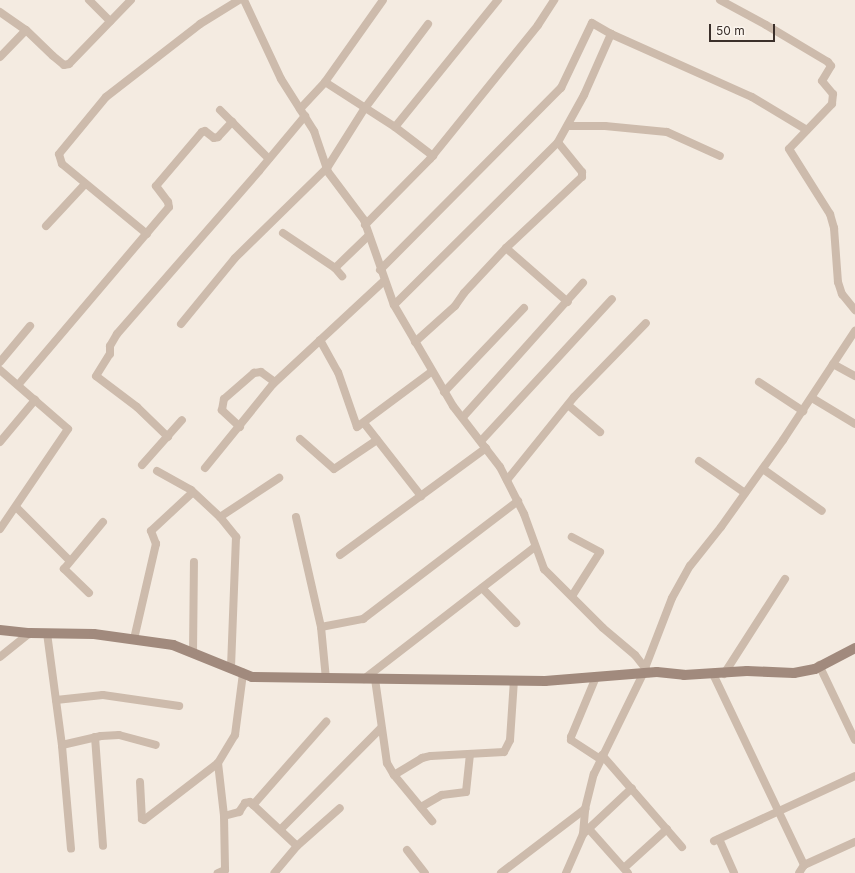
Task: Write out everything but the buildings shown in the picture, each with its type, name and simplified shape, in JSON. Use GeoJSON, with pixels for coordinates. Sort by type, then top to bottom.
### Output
{"type":"FeatureCollection","features":[{"type":"Feature","properties":{"kind":"main road"},"geometry":{"type":"LineString","coordinates":[[0,630],[30,633],[94,634],[173,645],[252,677],[514,680],[596,677],[646,672],[724,674],[747,671],[794,673],[815,669],[819,665],[855,648]]}},
{"type":"Feature","properties":{"kind":"street"},"geometry":{"type":"LineString","coordinates":[[89,0],[110,21]]}},
{"type":"Feature","properties":{"kind":"street"},"geometry":{"type":"LineString","coordinates":[[0,12],[26,30],[64,65],[69,64],[131,0]]}},
{"type":"Feature","properties":{"kind":"street"},"geometry":{"type":"LineString","coordinates":[[147,234],[62,164],[59,154],[106,97],[200,24],[239,0]]}},
{"type":"Feature","properties":{"kind":"street"},"geometry":{"type":"LineString","coordinates":[[244,0],[280,79],[314,131],[326,168],[334,182],[360,213],[394,305],[431,372],[462,417],[484,444],[507,480],[518,501],[544,569],[603,628],[635,655],[646,672]]}},
{"type":"Feature","properties":{"kind":"street"},"geometry":{"type":"LineString","coordinates":[[168,436],[136,407],[96,376],[110,354],[110,346],[117,334],[269,159],[383,0]]}},
{"type":"Feature","properties":{"kind":"street"},"geometry":{"type":"LineString","coordinates":[[395,126],[498,0]]}},
{"type":"Feature","properties":{"kind":"street"},"geometry":{"type":"LineString","coordinates":[[365,225],[433,156],[538,25],[554,0]]}},
{"type":"Feature","properties":{"kind":"street"},"geometry":{"type":"LineString","coordinates":[[720,0],[828,62],[830,69],[822,81],[834,99],[789,149],[790,153],[830,214],[834,228],[838,282],[842,294],[855,310]]}},
{"type":"Feature","properties":{"kind":"street"},"geometry":{"type":"LineString","coordinates":[[380,270],[561,88],[592,23],[610,34],[752,97],[807,130]]}},
{"type":"Feature","properties":{"kind":"street"},"geometry":{"type":"LineString","coordinates":[[181,324],[235,258],[326,168],[365,108],[428,24]]}},
{"type":"Feature","properties":{"kind":"street"},"geometry":{"type":"LineString","coordinates":[[0,57],[26,30]]}},
{"type":"Feature","properties":{"kind":"street"},"geometry":{"type":"LineString","coordinates":[[394,305],[558,142],[568,126],[610,34]]}},
{"type":"Feature","properties":{"kind":"street"},"geometry":{"type":"LineString","coordinates":[[325,82],[395,126],[433,156]]}},
{"type":"Feature","properties":{"kind":"street"},"geometry":{"type":"LineString","coordinates":[[220,110],[269,159]]}},
{"type":"Feature","properties":{"kind":"street"},"geometry":{"type":"LineString","coordinates":[[18,385],[147,234],[168,206],[168,202],[156,186],[202,132],[205,131],[214,138],[218,137],[232,122]]}},
{"type":"Feature","properties":{"kind":"street"},"geometry":{"type":"LineString","coordinates":[[568,126],[612,127],[667,132],[720,156]]}},
{"type":"Feature","properties":{"kind":"street"},"geometry":{"type":"LineString","coordinates":[[415,342],[455,306],[464,293],[506,248],[582,177],[582,172],[558,142]]}},
{"type":"Feature","properties":{"kind":"street"},"geometry":{"type":"LineString","coordinates":[[46,226],[85,184]]}},
{"type":"Feature","properties":{"kind":"street"},"geometry":{"type":"LineString","coordinates":[[284,233],[335,268],[342,276]]}},
{"type":"Feature","properties":{"kind":"street"},"geometry":{"type":"LineString","coordinates":[[335,268],[369,235]]}},
{"type":"Feature","properties":{"kind":"street"},"geometry":{"type":"LineString","coordinates":[[506,248],[568,302]]}},
{"type":"Feature","properties":{"kind":"street"},"geometry":{"type":"LineString","coordinates":[[205,468],[240,427],[275,382],[384,281]]}},
{"type":"Feature","properties":{"kind":"street"},"geometry":{"type":"LineString","coordinates":[[462,417],[568,302],[583,283]]}},
{"type":"Feature","properties":{"kind":"street"},"geometry":{"type":"LineString","coordinates":[[340,555],[420,496],[484,444],[612,299]]}},
{"type":"Feature","properties":{"kind":"street"},"geometry":{"type":"LineString","coordinates":[[444,392],[524,308]]}},
{"type":"Feature","properties":{"kind":"street"},"geometry":{"type":"LineString","coordinates":[[507,480],[568,404],[646,323]]}},
{"type":"Feature","properties":{"kind":"street"},"geometry":{"type":"LineString","coordinates":[[0,362],[30,326]]}},
{"type":"Feature","properties":{"kind":"street"},"geometry":{"type":"LineString","coordinates":[[667,829],[626,871],[586,831],[585,809],[601,757],[646,672],[667,610],[682,578],[763,469],[812,398],[855,331]]}},
{"type":"Feature","properties":{"kind":"street"},"geometry":{"type":"LineString","coordinates":[[320,340],[338,372],[355,426],[364,423],[431,372]]}},
{"type":"Feature","properties":{"kind":"street"},"geometry":{"type":"LineString","coordinates":[[833,364],[855,376]]}},
{"type":"Feature","properties":{"kind":"street"},"geometry":{"type":"LineString","coordinates":[[0,370],[68,429],[0,529]]}},
{"type":"Feature","properties":{"kind":"street"},"geometry":{"type":"LineString","coordinates":[[240,427],[222,410],[224,399],[254,372],[261,372],[275,382]]}},
{"type":"Feature","properties":{"kind":"street"},"geometry":{"type":"LineString","coordinates":[[759,382],[803,411]]}},
{"type":"Feature","properties":{"kind":"street"},"geometry":{"type":"LineString","coordinates":[[812,398],[855,424]]}},
{"type":"Feature","properties":{"kind":"street"},"geometry":{"type":"LineString","coordinates":[[0,442],[35,400]]}},
{"type":"Feature","properties":{"kind":"street"},"geometry":{"type":"LineString","coordinates":[[568,404],[600,432]]}},
{"type":"Feature","properties":{"kind":"street"},"geometry":{"type":"LineString","coordinates":[[142,465],[182,420]]}},
{"type":"Feature","properties":{"kind":"street"},"geometry":{"type":"LineString","coordinates":[[364,423],[420,496]]}},
{"type":"Feature","properties":{"kind":"street"},"geometry":{"type":"LineString","coordinates":[[300,439],[334,469],[378,440]]}},
{"type":"Feature","properties":{"kind":"street"},"geometry":{"type":"LineString","coordinates":[[699,461],[745,493]]}},
{"type":"Feature","properties":{"kind":"street"},"geometry":{"type":"LineString","coordinates":[[763,469],[822,511]]}},
{"type":"Feature","properties":{"kind":"street"},"geometry":{"type":"LineString","coordinates":[[157,471],[192,492],[220,517],[236,542],[231,668]]}},
{"type":"Feature","properties":{"kind":"street"},"geometry":{"type":"LineString","coordinates":[[220,517],[278,478]]}},
{"type":"Feature","properties":{"kind":"street"},"geometry":{"type":"LineString","coordinates":[[134,639],[156,544],[151,531],[192,492]]}},
{"type":"Feature","properties":{"kind":"street"},"geometry":{"type":"LineString","coordinates":[[321,626],[363,619],[518,501]]}},
{"type":"Feature","properties":{"kind":"street"},"geometry":{"type":"LineString","coordinates":[[16,507],[69,560]]}},
{"type":"Feature","properties":{"kind":"street"},"geometry":{"type":"LineString","coordinates":[[296,517],[321,626],[326,678]]}},
{"type":"Feature","properties":{"kind":"street"},"geometry":{"type":"LineString","coordinates":[[90,593],[64,572],[69,560],[103,522]]}},
{"type":"Feature","properties":{"kind":"street"},"geometry":{"type":"LineString","coordinates":[[572,537],[600,552],[572,596]]}},
{"type":"Feature","properties":{"kind":"street"},"geometry":{"type":"LineString","coordinates":[[364,679],[535,548]]}},
{"type":"Feature","properties":{"kind":"street"},"geometry":{"type":"LineString","coordinates":[[193,653],[194,562]]}},
{"type":"Feature","properties":{"kind":"street"},"geometry":{"type":"LineString","coordinates":[[724,674],[785,579]]}},
{"type":"Feature","properties":{"kind":"street"},"geometry":{"type":"LineString","coordinates":[[482,588],[516,623]]}},
{"type":"Feature","properties":{"kind":"street"},"geometry":{"type":"LineString","coordinates":[[0,657],[30,633]]}},
{"type":"Feature","properties":{"kind":"street"},"geometry":{"type":"LineString","coordinates":[[47,633],[62,745],[71,849]]}},
{"type":"Feature","properties":{"kind":"street"},"geometry":{"type":"LineString","coordinates":[[819,665],[855,740]]}},
{"type":"Feature","properties":{"kind":"street"},"geometry":{"type":"LineString","coordinates":[[140,782],[142,820],[144,820],[218,763],[235,734],[243,673]]}},
{"type":"Feature","properties":{"kind":"street"},"geometry":{"type":"LineString","coordinates":[[713,674],[804,865]]}},
{"type":"Feature","properties":{"kind":"street"},"geometry":{"type":"LineString","coordinates":[[596,677],[571,740],[601,757],[632,788],[682,847]]}},
{"type":"Feature","properties":{"kind":"street"},"geometry":{"type":"LineString","coordinates":[[375,679],[387,763],[394,775],[432,822]]}},
{"type":"Feature","properties":{"kind":"street"},"geometry":{"type":"LineString","coordinates":[[394,775],[422,758],[504,752],[507,749],[510,740],[514,680]]}},
{"type":"Feature","properties":{"kind":"street"},"geometry":{"type":"LineString","coordinates":[[56,700],[103,696],[179,706]]}},
{"type":"Feature","properties":{"kind":"street"},"geometry":{"type":"LineString","coordinates":[[254,805],[326,722]]}},
{"type":"Feature","properties":{"kind":"street"},"geometry":{"type":"LineString","coordinates":[[281,829],[381,728]]}},
{"type":"Feature","properties":{"kind":"street"},"geometry":{"type":"LineString","coordinates":[[62,745],[95,737],[119,735],[156,745]]}},
{"type":"Feature","properties":{"kind":"street"},"geometry":{"type":"LineString","coordinates":[[95,737],[103,846]]}},
{"type":"Feature","properties":{"kind":"street"},"geometry":{"type":"LineString","coordinates":[[421,807],[442,794],[466,792],[470,754]]}},
{"type":"Feature","properties":{"kind":"street"},"geometry":{"type":"LineString","coordinates":[[218,763],[224,816],[224,870],[218,873]]}},
{"type":"Feature","properties":{"kind":"street"},"geometry":{"type":"LineString","coordinates":[[734,873],[717,840],[855,776]]}},
{"type":"Feature","properties":{"kind":"street"},"geometry":{"type":"LineString","coordinates":[[568,872],[586,831],[632,788]]}},
{"type":"Feature","properties":{"kind":"street"},"geometry":{"type":"LineString","coordinates":[[224,816],[239,812],[245,804],[250,802],[281,829],[296,846]]}},
{"type":"Feature","properties":{"kind":"street"},"geometry":{"type":"LineString","coordinates":[[274,873],[296,846],[340,808]]}},
{"type":"Feature","properties":{"kind":"street"},"geometry":{"type":"LineString","coordinates":[[501,873],[585,809]]}},
{"type":"Feature","properties":{"kind":"street"},"geometry":{"type":"LineString","coordinates":[[799,873],[804,865],[855,842]]}},
{"type":"Feature","properties":{"kind":"street"},"geometry":{"type":"LineString","coordinates":[[407,850],[425,873]]}}]}
